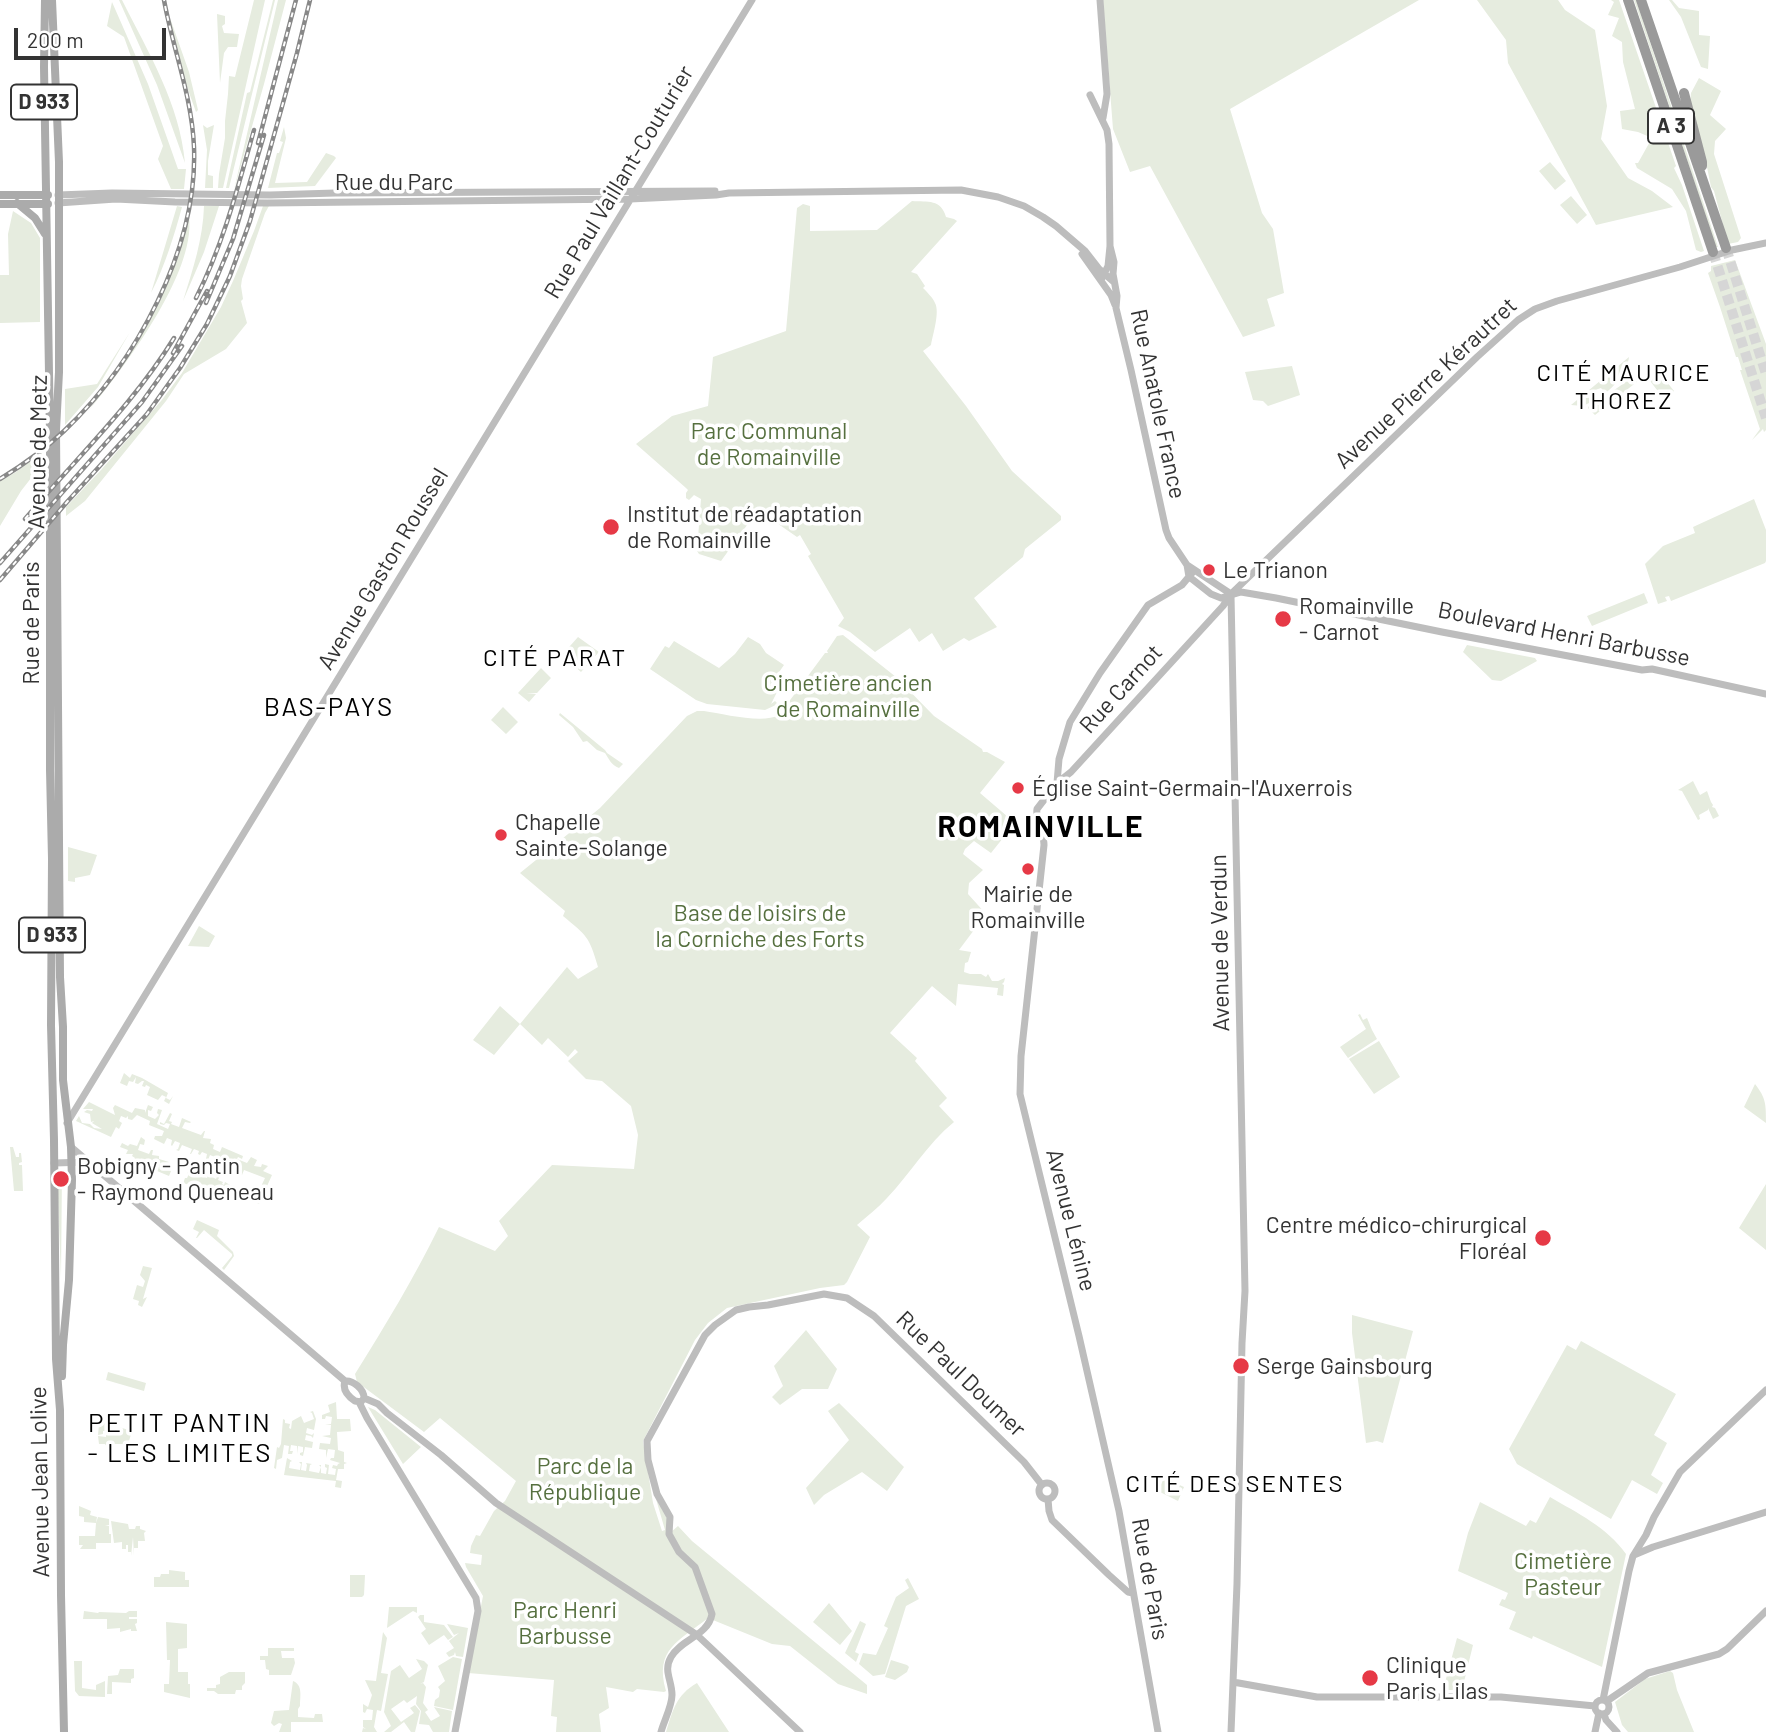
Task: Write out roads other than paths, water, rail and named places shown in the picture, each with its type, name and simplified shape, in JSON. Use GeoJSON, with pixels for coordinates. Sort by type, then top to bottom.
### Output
{"type":"FeatureCollection","features":[{"type":"Feature","properties":{"kind":"highway","name":"A 3"},"geometry":{"type":"LineString","coordinates":[[1629,0],[1713,252]]}},
{"type":"Feature","properties":{"kind":"highway","name":"A 3"},"geometry":{"type":"LineString","coordinates":[[1641,0],[1726,248]]}},
{"type":"Feature","properties":{"kind":"highway"},"geometry":{"type":"LineString","coordinates":[[1684,93],[1702,162],[1701,177]]}},
{"type":"Feature","properties":{"kind":"main road","name":"Rue de Paris"},"geometry":{"type":"LineString","coordinates":[[45,0],[46,235],[53,433],[50,770],[51,1025],[56,1246]]}},
{"type":"Feature","properties":{"kind":"main road","name":"D 933"},"geometry":{"type":"LineString","coordinates":[[52,0],[59,162],[58,199]]}},
{"type":"Feature","properties":{"kind":"main road","name":"Rue Paul Vaillant-Couturier"},"geometry":{"type":"LineString","coordinates":[[518,384],[752,0]]}},
{"type":"Feature","properties":{"kind":"main road"},"geometry":{"type":"LineString","coordinates":[[1100,0],[1107,94],[1103,119]]}},
{"type":"Feature","properties":{"kind":"main road","name":"Rue Anatole France"},"geometry":{"type":"LineString","coordinates":[[1090,95],[1103,119],[1109,144],[1110,246],[1108,266],[1103,277]]}},
{"type":"Feature","properties":{"kind":"main road","name":"Rue du Parc"},"geometry":{"type":"LineString","coordinates":[[305,197],[631,199],[729,193],[945,189],[970,191],[1024,206],[1056,226],[1081,250],[1103,277],[1116,307]]}},
{"type":"Feature","properties":{"kind":"main road","name":"Rue du Parc"},"geometry":{"type":"LineString","coordinates":[[58,199],[152,197],[175,202],[305,197],[718,191],[729,193]]}},
{"type":"Feature","properties":{"kind":"main road"},"geometry":{"type":"LineString","coordinates":[[0,195],[46,200]]}},
{"type":"Feature","properties":{"kind":"main road"},"geometry":{"type":"LineString","coordinates":[[0,204],[58,199]]}},
{"type":"Feature","properties":{"kind":"main road","name":"Avenue de Metz"},"geometry":{"type":"LineString","coordinates":[[53,433],[59,358],[58,199]]}},
{"type":"Feature","properties":{"kind":"main road"},"geometry":{"type":"LineString","coordinates":[[17,203],[35,218],[46,235]]}},
{"type":"Feature","properties":{"kind":"main road","name":"Avenue Pierre Kérautret"},"geometry":{"type":"LineString","coordinates":[[1231,594],[1518,320],[1535,309],[1557,301],[1740,248],[1766,243]]}},
{"type":"Feature","properties":{"kind":"main road","name":"Rue Anatole France"},"geometry":{"type":"LineString","coordinates":[[1110,246],[1114,262],[1116,307],[1166,530],[1200,585]]}},
{"type":"Feature","properties":{"kind":"main road","name":"Rue du Parc"},"geometry":{"type":"LineString","coordinates":[[1103,277],[1114,282]]}},
{"type":"Feature","properties":{"kind":"main road","name":"Avenue Gaston Roussel"},"geometry":{"type":"LineString","coordinates":[[70,1112],[106,1060],[518,384]]}},
{"type":"Feature","properties":{"kind":"main road","name":"Avenue de Metz"},"geometry":{"type":"LineString","coordinates":[[53,530],[60,977],[70,1112]]}},
{"type":"Feature","properties":{"kind":"main road"},"geometry":{"type":"LineString","coordinates":[[1057,783],[1059,759],[1070,722],[1100,673],[1148,606],[1185,582],[1192,573]]}},
{"type":"Feature","properties":{"kind":"main road","name":"Rue Anatole France"},"geometry":{"type":"LineString","coordinates":[[1192,573],[1231,594]]}},
{"type":"Feature","properties":{"kind":"main road","name":"Boulevard Henri Barbusse"},"geometry":{"type":"LineString","coordinates":[[1200,585],[1211,594],[1222,598],[1241,592],[1276,598],[1642,670],[1651,669],[1766,694]]}},
{"type":"Feature","properties":{"kind":"main road","name":"Rue Carnot"},"geometry":{"type":"LineString","coordinates":[[1020,1094],[1044,845],[1036,814],[1038,807],[1057,783],[1072,772],[1223,606],[1231,594]]}},
{"type":"Feature","properties":{"kind":"main road","name":"Avenue de Verdun"},"geometry":{"type":"LineString","coordinates":[[1231,594],[1245,1291],[1231,1732]]}},
{"type":"Feature","properties":{"kind":"main road","name":"Avenue Lénine"},"geometry":{"type":"LineString","coordinates":[[1020,1094],[1101,1434]]}},
{"type":"Feature","properties":{"kind":"main road"},"geometry":{"type":"LineString","coordinates":[[53,1114],[70,1112]]}},
{"type":"Feature","properties":{"kind":"main road","name":"D 933"},"geometry":{"type":"LineString","coordinates":[[60,1410],[72,1222],[71,1147],[67,1124],[70,1112]]}},
{"type":"Feature","properties":{"kind":"main road"},"geometry":{"type":"LineString","coordinates":[[71,1147],[345,1381],[350,1381],[364,1392],[362,1400],[367,1418],[476,1598],[478,1611],[455,1732]]}},
{"type":"Feature","properties":{"kind":"main road"},"geometry":{"type":"LineString","coordinates":[[54,1163],[88,1163]]}},
{"type":"Feature","properties":{"kind":"main road","name":"Avenue Jean Lolive"},"geometry":{"type":"LineString","coordinates":[[56,1246],[63,1732]]}},
{"type":"Feature","properties":{"kind":"main road","name":"Rue Paul Doumer"},"geometry":{"type":"LineString","coordinates":[[697,1635],[711,1618],[711,1607],[695,1567],[678,1552],[668,1535],[669,1513],[659,1498],[655,1485],[648,1460],[648,1441],[705,1335],[715,1325],[736,1310],[824,1294],[847,1298],[859,1304],[1024,1462],[1042,1485],[1049,1483],[1054,1489],[1053,1496],[1048,1499],[1052,1520],[1109,1575],[1128,1592],[1133,1593]]}},
{"type":"Feature","properties":{"kind":"main road"},"geometry":{"type":"LineString","coordinates":[[345,1381],[346,1392],[353,1399],[378,1404],[496,1503],[697,1635],[800,1732]]}},
{"type":"Feature","properties":{"kind":"main road"},"geometry":{"type":"LineString","coordinates":[[1605,1701],[1615,1638],[1633,1556],[1680,1472],[1766,1390]]}},
{"type":"Feature","properties":{"kind":"main road","name":"Rue de Paris"},"geometry":{"type":"LineString","coordinates":[[1101,1434],[1119,1511],[1158,1732]]}},
{"type":"Feature","properties":{"kind":"main road"},"geometry":{"type":"LineString","coordinates":[[1633,1556],[1766,1512]]}},
{"type":"Feature","properties":{"kind":"main road"},"geometry":{"type":"LineString","coordinates":[[1605,1701],[1648,1673],[1719,1654],[1766,1611]]}},
{"type":"Feature","properties":{"kind":"main road"},"geometry":{"type":"LineString","coordinates":[[661,1732],[672,1697],[667,1675],[668,1662],[674,1651],[697,1635]]}},
{"type":"Feature","properties":{"kind":"main road"},"geometry":{"type":"LineString","coordinates":[[1233,1682],[1317,1697],[1502,1697],[1590,1704],[1600,1711],[1617,1732]]}},
{"type":"Feature","properties":{"kind":"main road"},"geometry":{"type":"LineString","coordinates":[[1595,1732],[1600,1711],[1599,1700],[1605,1701],[1609,1710],[1600,1711]]}},
{"type":"Feature","properties":{"kind":"tunnel"},"geometry":{"type":"LineString","coordinates":[[1726,248],[1766,374]]}},
{"type":"Feature","properties":{"kind":"tunnel"},"geometry":{"type":"LineString","coordinates":[[1713,252],[1766,418]]}},
{"type":"Feature","properties":{"kind":"railway"},"geometry":{"type":"LineString","coordinates":[[0,479],[64,431],[115,372],[138,338],[174,263],[186,224],[193,185],[194,147],[186,91],[164,0]]}},
{"type":"Feature","properties":{"kind":"railway"},"geometry":{"type":"LineString","coordinates":[[258,143],[296,0]]}},
{"type":"Feature","properties":{"kind":"railway"},"geometry":{"type":"LineString","coordinates":[[0,580],[147,414],[207,324],[230,276],[250,221],[310,0]]}},
{"type":"Feature","properties":{"kind":"railway"},"geometry":{"type":"LineString","coordinates":[[196,298],[222,237],[254,130]]}},
{"type":"Feature","properties":{"kind":"railway"},"geometry":{"type":"LineString","coordinates":[[206,303],[233,239],[264,135]]}},
{"type":"Feature","properties":{"kind":"railway"},"geometry":{"type":"LineString","coordinates":[[173,353],[207,291]]}},
{"type":"Feature","properties":{"kind":"railway"},"geometry":{"type":"LineString","coordinates":[[25,519],[122,409],[174,338]]}},
{"type":"Feature","properties":{"kind":"railway"},"geometry":{"type":"LineString","coordinates":[[0,563],[142,402],[182,346]]}},
{"type":"Feature","properties":{"kind":"place","name":"Institut de réadaptation de Romainville"},"geometry":{"type":"Point","coordinates":[611,527]}},
{"type":"Feature","properties":{"kind":"place","name":"Le Trianon"},"geometry":{"type":"Point","coordinates":[1209,570]}},
{"type":"Feature","properties":{"kind":"place","name":"Romainville - Carnot"},"geometry":{"type":"Point","coordinates":[1283,619]}},
{"type":"Feature","properties":{"kind":"place","name":"Église Saint-Germain-l'Auxerrois"},"geometry":{"type":"Point","coordinates":[1018,788]}},
{"type":"Feature","properties":{"kind":"place","name":"Chapelle Sainte-Solange"},"geometry":{"type":"Point","coordinates":[501,835]}},
{"type":"Feature","properties":{"kind":"place","name":"Mairie de Romainville"},"geometry":{"type":"Point","coordinates":[1028,869]}},
{"type":"Feature","properties":{"kind":"place","name":"Bobigny - Pantin - Raymond Queneau"},"geometry":{"type":"Point","coordinates":[61,1179]}},
{"type":"Feature","properties":{"kind":"place","name":"Centre médico-chirurgical Floréal"},"geometry":{"type":"Point","coordinates":[1543,1238]}},
{"type":"Feature","properties":{"kind":"place","name":"Serge Gainsbourg"},"geometry":{"type":"Point","coordinates":[1241,1366]}},
{"type":"Feature","properties":{"kind":"place","name":"Clinique Paris Lilas"},"geometry":{"type":"Point","coordinates":[1370,1678]}},
{"type":"Feature","properties":{"kind":"district","name":"CITÉ MAURICE THOREZ"},"geometry":{"type":"Point","coordinates":[1624,387]}},
{"type":"Feature","properties":{"kind":"district","name":"CITÉ PARAT"},"geometry":{"type":"Point","coordinates":[555,658]}},
{"type":"Feature","properties":{"kind":"district","name":"BAS-PAYS"},"geometry":{"type":"Point","coordinates":[329,707]}},
{"type":"Feature","properties":{"kind":"district","name":"ROMAINVILLE"},"geometry":{"type":"Point","coordinates":[1041,827]}},
{"type":"Feature","properties":{"kind":"district","name":"PETIT PANTIN - LES LIMITES"},"geometry":{"type":"Point","coordinates":[180,1438]}},
{"type":"Feature","properties":{"kind":"district","name":"CITÉ DES SENTES"},"geometry":{"type":"Point","coordinates":[1235,1484]}},
{"type":"Feature","properties":{"kind":"park label","name":"Parc Communal de Romainville"},"geometry":{"type":"Point","coordinates":[769,444]}},
{"type":"Feature","properties":{"kind":"park label","name":"Cimetière ancien de Romainville"},"geometry":{"type":"Point","coordinates":[848,696]}},
{"type":"Feature","properties":{"kind":"park label","name":"Base de loisirs de la Corniche des Forts"},"geometry":{"type":"Point","coordinates":[760,926]}},
{"type":"Feature","properties":{"kind":"park label","name":"Parc de la République"},"geometry":{"type":"Point","coordinates":[585,1479]}},
{"type":"Feature","properties":{"kind":"park label","name":"Cimetière Pasteur"},"geometry":{"type":"Point","coordinates":[1563,1574]}},
{"type":"Feature","properties":{"kind":"park label","name":"Parc Henri Barbusse"},"geometry":{"type":"Point","coordinates":[565,1623]}}]}
